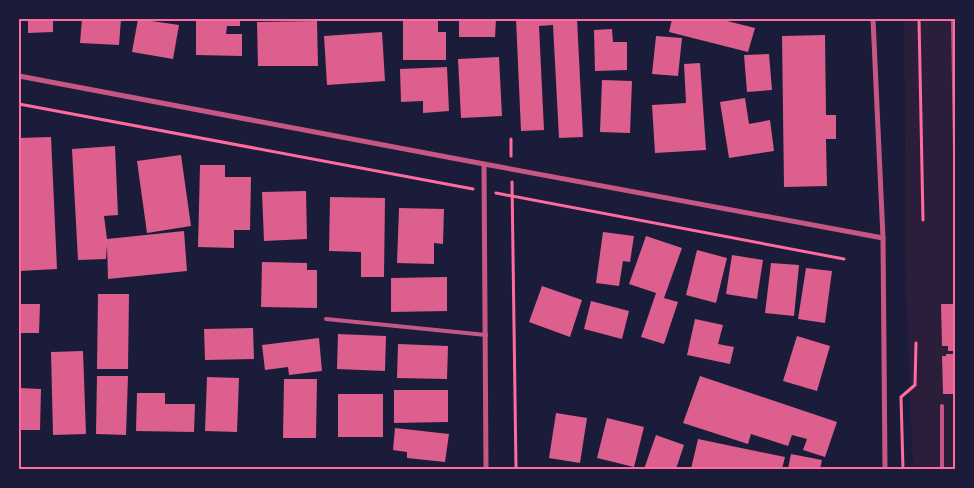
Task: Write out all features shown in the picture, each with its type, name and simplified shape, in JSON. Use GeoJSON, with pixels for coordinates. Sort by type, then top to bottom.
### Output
{"type":"FeatureCollection","features":[{"type":"Feature","properties":{"kind":"street"},"geometry":{"type":"LineString","coordinates":[[873,19],[883,238],[885,469]]}},
{"type":"Feature","properties":{"kind":"street"},"geometry":{"type":"LineString","coordinates":[[19,76],[883,238]]}},
{"type":"Feature","properties":{"kind":"street"},"geometry":{"type":"LineString","coordinates":[[484,164],[486,469]]}},
{"type":"Feature","properties":{"kind":"lane"},"geometry":{"type":"LineString","coordinates":[[953,19],[955,151]]}},
{"type":"Feature","properties":{"kind":"lane"},"geometry":{"type":"LineString","coordinates":[[326,319],[486,335]]}},
{"type":"Feature","properties":{"kind":"lane"},"geometry":{"type":"LineString","coordinates":[[942,406],[942,469]]}},
{"type":"Feature","properties":{"kind":"path"},"geometry":{"type":"LineString","coordinates":[[919,19],[923,220]]}},
{"type":"Feature","properties":{"kind":"path"},"geometry":{"type":"LineString","coordinates":[[19,104],[844,259]]}},
{"type":"Feature","properties":{"kind":"path"},"geometry":{"type":"LineString","coordinates":[[510,139],[516,469]]}},
{"type":"Feature","properties":{"kind":"path"},"geometry":{"type":"LineString","coordinates":[[903,469],[901,397],[915,385],[916,342]]}},
{"type":"Feature","properties":{"kind":"shaded area"},"geometry":{"type":"Polygon","coordinates":[[[904,19],[955,19],[955,469],[913,469],[906,290],[904,19]]]}},
{"type":"Feature","properties":{"kind":"building"},"geometry":{"type":"Polygon","coordinates":[[[28,19],[53,19],[53,32],[28,33],[28,19]]]}},
{"type":"Feature","properties":{"kind":"building"},"geometry":{"type":"Polygon","coordinates":[[[82,19],[121,19],[119,45],[80,43],[82,19]]]}},
{"type":"Feature","properties":{"kind":"building"},"geometry":{"type":"Polygon","coordinates":[[[138,19],[179,25],[173,59],[132,52],[138,19]]]}},
{"type":"Feature","properties":{"kind":"building"},"geometry":{"type":"Polygon","coordinates":[[[196,19],[240,19],[240,26],[227,26],[226,34],[242,34],[242,56],[196,55],[196,19]]]}},
{"type":"Feature","properties":{"kind":"building"},"geometry":{"type":"Polygon","coordinates":[[[403,19],[438,19],[438,32],[446,32],[446,60],[403,60],[403,19]]]}},
{"type":"Feature","properties":{"kind":"building"},"geometry":{"type":"Polygon","coordinates":[[[459,19],[496,19],[495,37],[459,37],[459,19]]]}},
{"type":"Feature","properties":{"kind":"building"},"geometry":{"type":"Polygon","coordinates":[[[516,19],[577,19],[583,137],[559,138],[553,25],[539,26],[544,130],[521,131],[516,19]]]}},
{"type":"Feature","properties":{"kind":"building"},"geometry":{"type":"Polygon","coordinates":[[[672,19],[719,19],[755,28],[748,52],[669,32],[672,19]]]}},
{"type":"Feature","properties":{"kind":"building"},"geometry":{"type":"Polygon","coordinates":[[[317,21],[318,66],[258,66],[257,22],[317,21]]]}},
{"type":"Feature","properties":{"kind":"building"},"geometry":{"type":"Polygon","coordinates":[[[612,29],[613,42],[627,42],[627,70],[595,71],[594,30],[612,29]]]}},
{"type":"Feature","properties":{"kind":"building"},"geometry":{"type":"Polygon","coordinates":[[[382,32],[385,81],[327,85],[324,36],[382,32]]]}},
{"type":"Feature","properties":{"kind":"building"},"geometry":{"type":"Polygon","coordinates":[[[825,35],[826,115],[836,115],[836,139],[826,139],[827,186],[784,187],[782,36],[825,35]]]}},
{"type":"Feature","properties":{"kind":"building"},"geometry":{"type":"Polygon","coordinates":[[[656,36],[682,38],[678,76],[652,74],[656,36]]]}},
{"type":"Feature","properties":{"kind":"building"},"geometry":{"type":"Polygon","coordinates":[[[769,54],[772,90],[747,92],[744,55],[769,54]]]}},
{"type":"Feature","properties":{"kind":"building"},"geometry":{"type":"Polygon","coordinates":[[[499,57],[502,116],[461,118],[458,59],[499,57]]]}},
{"type":"Feature","properties":{"kind":"building"},"geometry":{"type":"Polygon","coordinates":[[[700,63],[706,150],[655,153],[652,105],[686,103],[684,64],[700,63]]]}},
{"type":"Feature","properties":{"kind":"building"},"geometry":{"type":"Polygon","coordinates":[[[447,67],[449,111],[423,113],[423,101],[401,102],[400,69],[447,67]]]}},
{"type":"Feature","properties":{"kind":"building"},"geometry":{"type":"Polygon","coordinates":[[[602,80],[632,81],[630,133],[600,132],[602,80]]]}},
{"type":"Feature","properties":{"kind":"building"},"geometry":{"type":"Polygon","coordinates":[[[745,98],[749,124],[770,120],[774,151],[729,158],[720,102],[745,98]]]}},
{"type":"Feature","properties":{"kind":"building"},"geometry":{"type":"Polygon","coordinates":[[[51,137],[57,269],[19,271],[19,138],[51,137]]]}},
{"type":"Feature","properties":{"kind":"building"},"geometry":{"type":"Polygon","coordinates":[[[115,146],[118,215],[104,216],[107,239],[184,231],[187,271],[108,279],[107,245],[106,259],[78,260],[72,149],[115,146]]]}},
{"type":"Feature","properties":{"kind":"building"},"geometry":{"type":"Polygon","coordinates":[[[181,155],[191,226],[147,233],[137,161],[181,155]]]}},
{"type":"Feature","properties":{"kind":"building"},"geometry":{"type":"Polygon","coordinates":[[[200,165],[225,165],[225,177],[251,177],[250,230],[234,230],[234,248],[198,247],[200,165]]]}},
{"type":"Feature","properties":{"kind":"building"},"geometry":{"type":"Polygon","coordinates":[[[306,191],[307,239],[264,241],[262,192],[306,191]]]}},
{"type":"Feature","properties":{"kind":"building"},"geometry":{"type":"Polygon","coordinates":[[[330,197],[385,198],[384,277],[361,277],[361,252],[329,251],[330,197]]]}},
{"type":"Feature","properties":{"kind":"building"},"geometry":{"type":"Polygon","coordinates":[[[399,208],[444,209],[443,244],[434,243],[434,264],[397,263],[399,208]]]}},
{"type":"Feature","properties":{"kind":"building"},"geometry":{"type":"Polygon","coordinates":[[[603,232],[634,236],[630,262],[623,261],[619,286],[596,283],[603,232]]]}},
{"type":"Feature","properties":{"kind":"building"},"geometry":{"type":"Polygon","coordinates":[[[646,236],[682,248],[664,298],[678,302],[664,344],[641,337],[656,293],[629,284],[646,236]]]}},
{"type":"Feature","properties":{"kind":"building"},"geometry":{"type":"Polygon","coordinates":[[[697,250],[727,258],[716,303],[686,295],[697,250]]]}},
{"type":"Feature","properties":{"kind":"building"},"geometry":{"type":"Polygon","coordinates":[[[732,255],[763,260],[757,299],[726,294],[732,255]]]}},
{"type":"Feature","properties":{"kind":"building"},"geometry":{"type":"Polygon","coordinates":[[[262,262],[307,263],[307,270],[317,270],[317,308],[261,307],[262,262]]]}},
{"type":"Feature","properties":{"kind":"building"},"geometry":{"type":"Polygon","coordinates":[[[771,263],[799,265],[794,316],[765,313],[771,263]]]}},
{"type":"Feature","properties":{"kind":"building"},"geometry":{"type":"Polygon","coordinates":[[[806,268],[832,271],[825,323],[798,319],[806,268]]]}},
{"type":"Feature","properties":{"kind":"building"},"geometry":{"type":"Polygon","coordinates":[[[447,277],[447,311],[391,312],[391,278],[447,277]]]}},
{"type":"Feature","properties":{"kind":"building"},"geometry":{"type":"Polygon","coordinates":[[[542,286],[582,300],[570,337],[529,322],[542,286]]]}},
{"type":"Feature","properties":{"kind":"building"},"geometry":{"type":"Polygon","coordinates":[[[98,294],[129,294],[128,369],[97,369],[98,294]]]}},
{"type":"Feature","properties":{"kind":"building"},"geometry":{"type":"Polygon","coordinates":[[[591,301],[629,311],[622,339],[584,329],[591,301]]]}},
{"type":"Feature","properties":{"kind":"building"},"geometry":{"type":"Polygon","coordinates":[[[19,304],[40,304],[39,333],[19,333],[19,304]]]}},
{"type":"Feature","properties":{"kind":"building"},"geometry":{"type":"Polygon","coordinates":[[[941,304],[955,304],[955,351],[948,351],[948,346],[942,346],[941,304]]]}},
{"type":"Feature","properties":{"kind":"building"},"geometry":{"type":"Polygon","coordinates":[[[695,319],[723,325],[718,344],[734,347],[730,364],[687,355],[695,319]]]}},
{"type":"Feature","properties":{"kind":"building"},"geometry":{"type":"Polygon","coordinates":[[[253,328],[254,359],[205,360],[204,329],[253,328]]]}},
{"type":"Feature","properties":{"kind":"building"},"geometry":{"type":"Polygon","coordinates":[[[338,334],[386,336],[385,371],[337,369],[338,334]]]}},
{"type":"Feature","properties":{"kind":"building"},"geometry":{"type":"Polygon","coordinates":[[[797,336],[830,346],[817,391],[783,381],[797,336]]]}},
{"type":"Feature","properties":{"kind":"building"},"geometry":{"type":"Polygon","coordinates":[[[319,338],[322,371],[289,375],[288,367],[265,370],[262,345],[319,338]]]}},
{"type":"Feature","properties":{"kind":"building"},"geometry":{"type":"Polygon","coordinates":[[[398,344],[448,346],[447,379],[397,378],[398,344]]]}},
{"type":"Feature","properties":{"kind":"building"},"geometry":{"type":"Polygon","coordinates":[[[83,351],[86,434],[53,435],[51,352],[83,351]]]}},
{"type":"Feature","properties":{"kind":"building"},"geometry":{"type":"Polygon","coordinates":[[[946,354],[955,354],[955,394],[943,394],[942,356],[946,356],[946,354]]]}},
{"type":"Feature","properties":{"kind":"building"},"geometry":{"type":"Polygon","coordinates":[[[97,376],[128,376],[126,435],[96,434],[97,376]]]}},
{"type":"Feature","properties":{"kind":"building"},"geometry":{"type":"Polygon","coordinates":[[[700,376],[837,422],[825,457],[803,450],[807,439],[792,435],[788,446],[751,434],[748,444],[683,423],[700,376]]]}},
{"type":"Feature","properties":{"kind":"building"},"geometry":{"type":"Polygon","coordinates":[[[207,377],[239,378],[237,432],[205,431],[207,377]]]}},
{"type":"Feature","properties":{"kind":"building"},"geometry":{"type":"Polygon","coordinates":[[[284,379],[317,379],[316,438],[283,438],[284,379]]]}},
{"type":"Feature","properties":{"kind":"building"},"geometry":{"type":"Polygon","coordinates":[[[19,388],[41,389],[40,430],[19,430],[19,388]]]}},
{"type":"Feature","properties":{"kind":"building"},"geometry":{"type":"Polygon","coordinates":[[[394,390],[448,390],[448,422],[394,423],[394,390]]]}},
{"type":"Feature","properties":{"kind":"building"},"geometry":{"type":"Polygon","coordinates":[[[137,393],[165,393],[165,404],[195,404],[194,432],[136,431],[137,393]]]}},
{"type":"Feature","properties":{"kind":"building"},"geometry":{"type":"Polygon","coordinates":[[[338,394],[383,394],[383,437],[338,437],[338,394]]]}},
{"type":"Feature","properties":{"kind":"building"},"geometry":{"type":"Polygon","coordinates":[[[556,413],[587,418],[580,463],[549,458],[556,413]]]}},
{"type":"Feature","properties":{"kind":"building"},"geometry":{"type":"Polygon","coordinates":[[[607,418],[644,427],[634,467],[597,458],[607,418]]]}},
{"type":"Feature","properties":{"kind":"building"},"geometry":{"type":"Polygon","coordinates":[[[395,428],[449,434],[445,462],[407,458],[407,452],[393,450],[395,428]]]}},
{"type":"Feature","properties":{"kind":"building"},"geometry":{"type":"Polygon","coordinates":[[[656,435],[684,445],[676,469],[644,469],[656,435]]]}},
{"type":"Feature","properties":{"kind":"building"},"geometry":{"type":"Polygon","coordinates":[[[698,439],[785,457],[782,469],[691,469],[698,439]]]}},
{"type":"Feature","properties":{"kind":"building"},"geometry":{"type":"Polygon","coordinates":[[[791,454],[822,460],[820,469],[788,469],[791,454]]]}}]}
